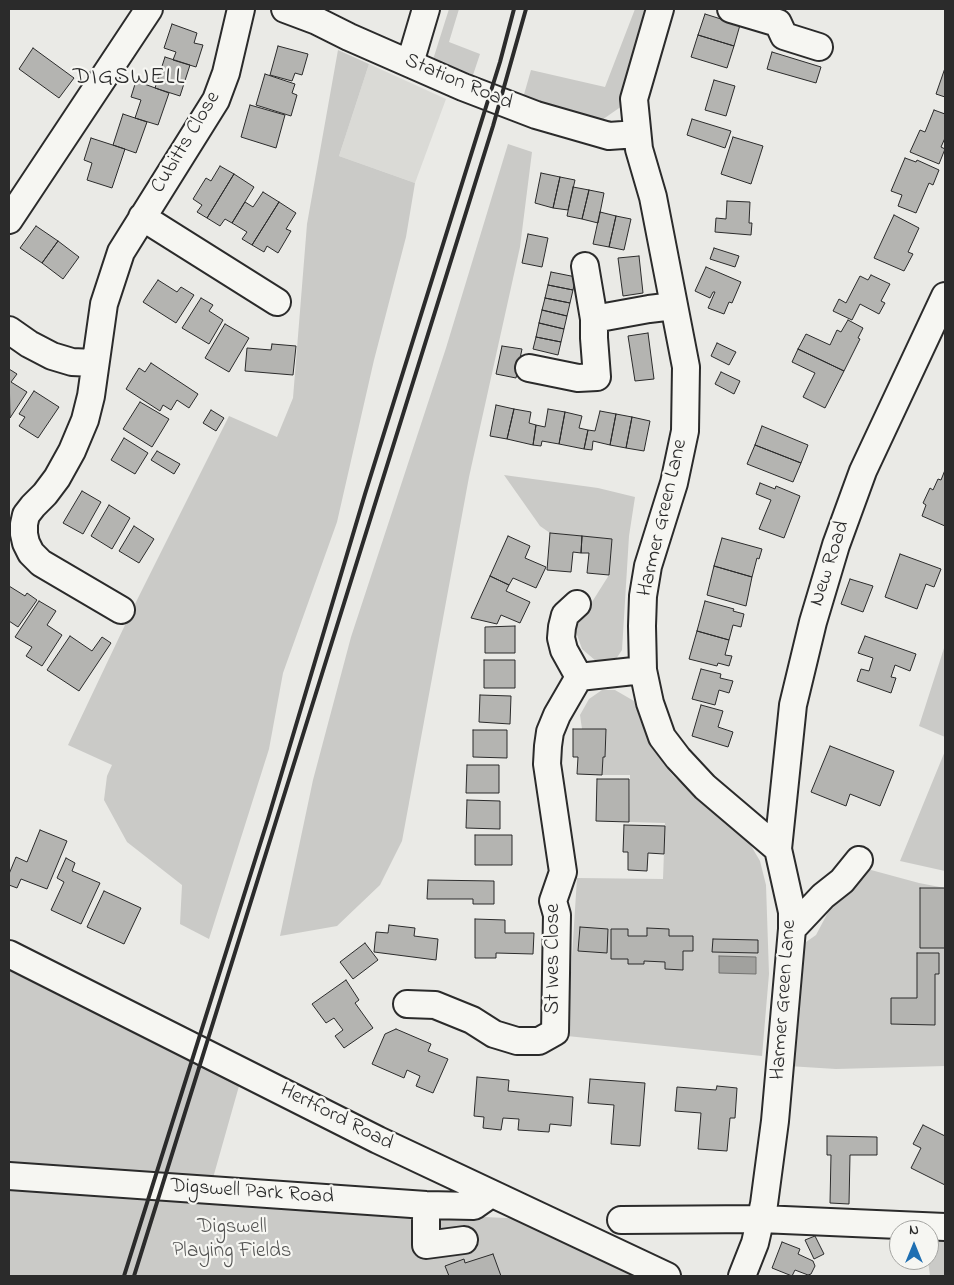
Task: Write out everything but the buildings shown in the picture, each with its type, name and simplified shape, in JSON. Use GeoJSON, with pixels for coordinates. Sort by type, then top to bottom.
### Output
{"type":"FeatureCollection","features":[{"type":"Feature","properties":{"kind":"street"},"geometry":{"type":"LineString","coordinates":[[9,220],[150,9]]}},
{"type":"Feature","properties":{"kind":"street","name":"Cubitts Close"},"geometry":{"type":"LineString","coordinates":[[121,610],[41,563],[31,553],[26,544],[17,518],[26,515],[44,494],[57,478],[72,451],[85,420],[104,304],[121,252],[216,100],[226,73],[241,9]]}},
{"type":"Feature","properties":{"kind":"street","name":"Station Road"},"geometry":{"type":"LineString","coordinates":[[285,9],[317,21],[463,87],[536,115],[609,136],[637,134]]}},
{"type":"Feature","properties":{"kind":"street"},"geometry":{"type":"LineString","coordinates":[[410,64],[426,9]]}},
{"type":"Feature","properties":{"kind":"street","name":"Harmer Green Lane"},"geometry":{"type":"LineString","coordinates":[[660,9],[634,99],[639,149],[653,197],[686,367],[685,431],[674,483],[647,574],[643,596],[643,670],[650,703],[662,737],[705,788],[778,849],[792,912],[775,1121],[761,1219],[755,1243],[742,1276]]}},
{"type":"Feature","properties":{"kind":"street"},"geometry":{"type":"LineString","coordinates":[[732,9],[778,23],[784,36],[819,47]]}},
{"type":"Feature","properties":{"kind":"street","name":"Cubitts Close"},"geometry":{"type":"LineString","coordinates":[[142,217],[277,302]]}},
{"type":"Feature","properties":{"kind":"street"},"geometry":{"type":"LineString","coordinates":[[528,368],[578,378],[597,377],[594,319],[585,266]]}},
{"type":"Feature","properties":{"kind":"street","name":"New Road"},"geometry":{"type":"LineString","coordinates":[[778,849],[793,705],[812,622],[836,544],[863,471],[945,296]]}},
{"type":"Feature","properties":{"kind":"street"},"geometry":{"type":"LineString","coordinates":[[594,319],[674,306]]}},
{"type":"Feature","properties":{"kind":"street"},"geometry":{"type":"LineString","coordinates":[[9,330],[29,344],[52,356],[72,362],[94,363]]}},
{"type":"Feature","properties":{"kind":"street"},"geometry":{"type":"LineString","coordinates":[[577,604],[565,615],[561,638],[564,650],[579,676],[643,670]]}},
{"type":"Feature","properties":{"kind":"street","name":"St Ives Close"},"geometry":{"type":"LineString","coordinates":[[407,1004],[435,1005],[472,1020],[494,1034],[517,1042],[538,1042],[555,1032],[557,915],[553,901],[563,872],[547,764],[548,746],[550,732],[556,715],[579,676]]}},
{"type":"Feature","properties":{"kind":"street"},"geometry":{"type":"LineString","coordinates":[[792,929],[823,896],[842,881],[858,860]]}},
{"type":"Feature","properties":{"kind":"street","name":"Hertford Road"},"geometry":{"type":"LineString","coordinates":[[9,954],[378,1140],[667,1276]]}},
{"type":"Feature","properties":{"kind":"street","name":"Digswell Park Road"},"geometry":{"type":"LineString","coordinates":[[9,1176],[252,1187],[426,1205],[474,1206],[491,1194]]}},
{"type":"Feature","properties":{"kind":"street"},"geometry":{"type":"LineString","coordinates":[[426,1205],[426,1246],[464,1240]]}},
{"type":"Feature","properties":{"kind":"street"},"geometry":{"type":"LineString","coordinates":[[621,1220],[761,1219],[945,1227]]}},
{"type":"Feature","properties":{"kind":"shaded area"},"geometry":{"type":"Polygon","coordinates":[[[369,64],[446,99],[415,183],[339,156],[369,64]]]}},
{"type":"Feature","properties":{"kind":"shaded area"},"geometry":{"type":"Polygon","coordinates":[[[719,956],[756,957],[756,974],[719,973],[719,956]]]}},
{"type":"Feature","properties":{"kind":"green space"},"geometry":{"type":"Polygon","coordinates":[[[449,9],[459,9],[449,42],[480,54],[471,81],[431,66],[449,9]]]}},
{"type":"Feature","properties":{"kind":"green space"},"geometry":{"type":"Polygon","coordinates":[[[635,9],[651,9],[622,106],[599,122],[523,98],[531,70],[605,87],[635,9]]]}},
{"type":"Feature","properties":{"kind":"green space"},"geometry":{"type":"Polygon","coordinates":[[[338,50],[369,64],[339,156],[415,183],[406,237],[374,360],[337,522],[283,673],[269,749],[209,939],[180,924],[182,885],[127,842],[104,800],[107,776],[112,765],[68,745],[134,606],[229,416],[277,437],[293,398],[307,224],[338,50]]]}},
{"type":"Feature","properties":{"kind":"green space"},"geometry":{"type":"Polygon","coordinates":[[[508,144],[532,152],[520,247],[469,477],[402,841],[380,885],[337,926],[280,936],[313,780],[351,637],[446,348],[508,144]]]}},
{"type":"Feature","properties":{"kind":"green space"},"geometry":{"type":"Polygon","coordinates":[[[504,475],[598,488],[635,497],[629,536],[622,650],[616,659],[596,661],[582,649],[575,629],[609,575],[612,539],[550,533],[540,526],[504,475]]]}},
{"type":"Feature","properties":{"kind":"green space"},"geometry":{"type":"Polygon","coordinates":[[[945,645],[945,737],[919,726],[945,645]]]}},
{"type":"Feature","properties":{"kind":"green space"},"geometry":{"type":"Polygon","coordinates":[[[602,690],[615,690],[634,701],[654,750],[673,776],[733,825],[750,844],[760,861],[766,885],[769,974],[762,1056],[567,1036],[577,878],[663,879],[665,823],[629,822],[630,775],[602,775],[606,730],[582,729],[580,715],[589,699],[602,690]]]}},
{"type":"Feature","properties":{"kind":"green space"},"geometry":{"type":"Polygon","coordinates":[[[945,751],[945,871],[900,861],[945,751]]]}},
{"type":"Feature","properties":{"kind":"green space"},"geometry":{"type":"Polygon","coordinates":[[[860,867],[945,888],[945,1066],[836,1069],[788,1066],[797,986],[806,942],[816,935],[834,901],[860,867]]]}},
{"type":"Feature","properties":{"kind":"green space"},"geometry":{"type":"Polygon","coordinates":[[[9,968],[149,1038],[239,1086],[213,1178],[9,1165],[9,968]]]}},
{"type":"Feature","properties":{"kind":"green space","name":"Digswell Playing Fields"},"geometry":{"type":"Polygon","coordinates":[[[9,1185],[99,1196],[208,1204],[527,1219],[640,1276],[9,1276],[9,1185]]]}},
{"type":"Feature","properties":{"kind":"green space"},"geometry":{"type":"Polygon","coordinates":[[[939,1239],[945,1239],[945,1276],[930,1276],[929,1270],[939,1270],[939,1239]]]}},
{"type":"Feature","properties":{"kind":"railway"},"geometry":{"type":"LineString","coordinates":[[124,1276],[268,819],[365,494],[500,62],[514,9]]}},
{"type":"Feature","properties":{"kind":"railway"},"geometry":{"type":"LineString","coordinates":[[134,1276],[493,126],[526,9]]}},
{"type":"Feature","properties":{"kind":"district","name":"DIGSWELL"},"geometry":{"type":"Point","coordinates":[129,79]}}]}
